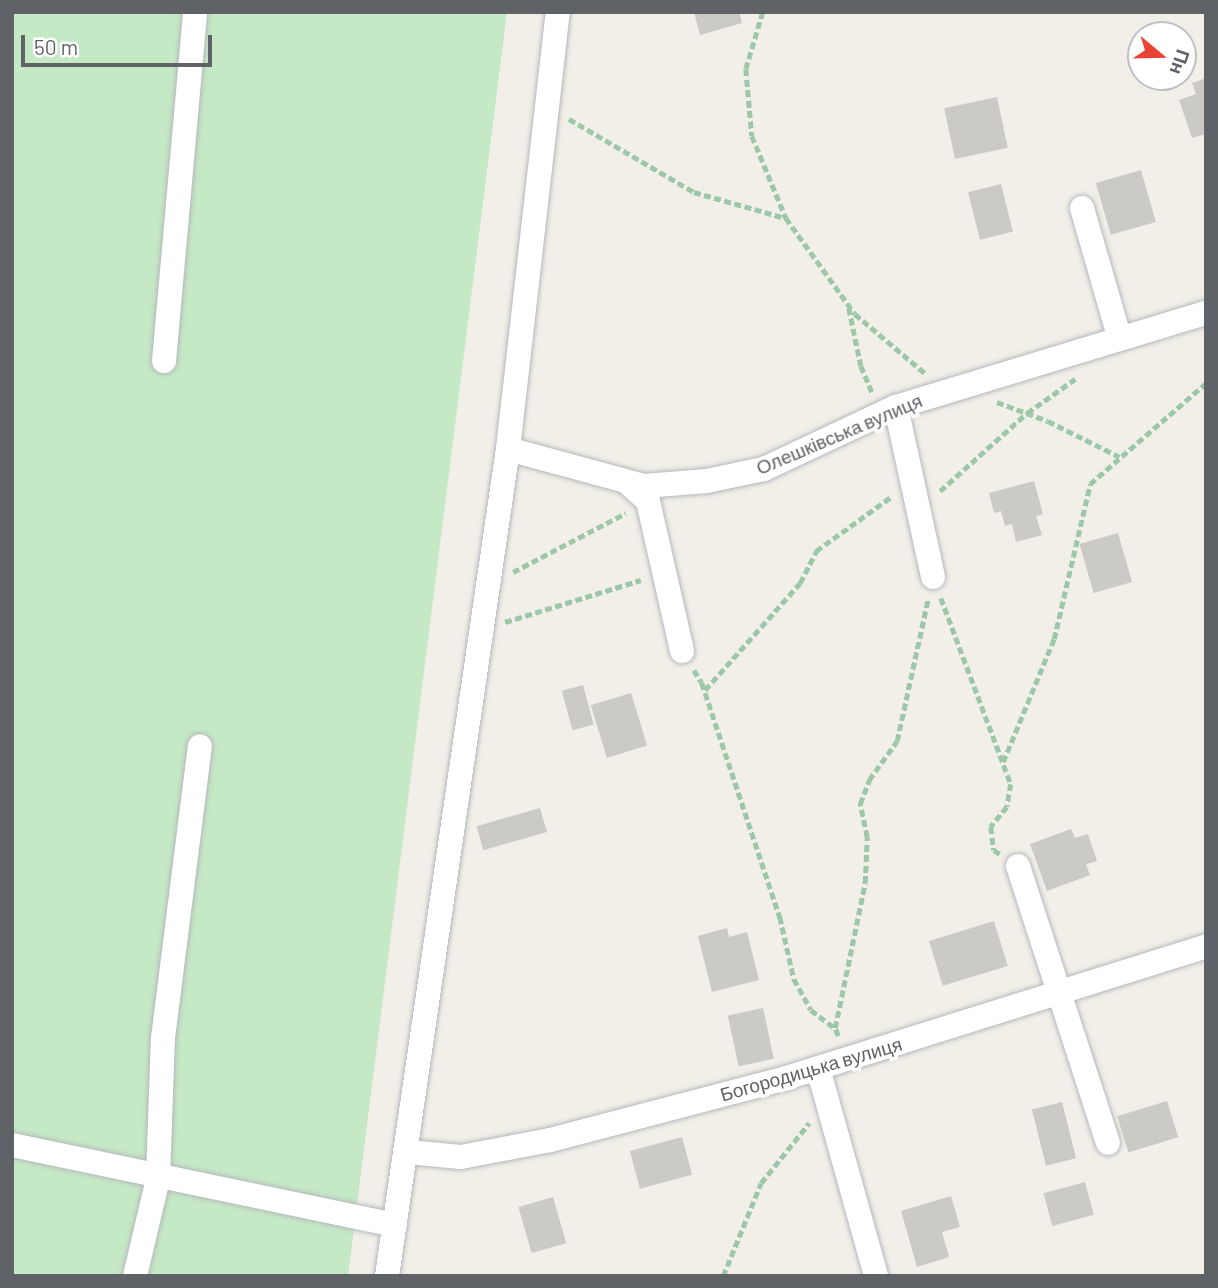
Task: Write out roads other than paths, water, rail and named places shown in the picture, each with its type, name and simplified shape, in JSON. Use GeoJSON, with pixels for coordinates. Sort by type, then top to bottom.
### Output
{"type":"FeatureCollection","features":[{"type":"Feature","properties":{"kind":"street"},"geometry":{"type":"LineString","coordinates":[[164,361],[195,12]]}},
{"type":"Feature","properties":{"kind":"street"},"geometry":{"type":"LineString","coordinates":[[387,1276],[408,1152],[508,449],[558,12]]}},
{"type":"Feature","properties":{"kind":"street"},"geometry":{"type":"LineString","coordinates":[[1082,208],[1119,336]]}},
{"type":"Feature","properties":{"kind":"street","name":"Олешківська вулиця"},"geometry":{"type":"LineString","coordinates":[[508,449],[644,486],[694,482],[764,469],[888,411],[1119,336],[1206,313]]}},
{"type":"Feature","properties":{"kind":"street"},"geometry":{"type":"LineString","coordinates":[[888,411],[912,483],[933,577]]}},
{"type":"Feature","properties":{"kind":"street"},"geometry":{"type":"LineString","coordinates":[[626,482],[648,501],[682,652]]}},
{"type":"Feature","properties":{"kind":"street"},"geometry":{"type":"LineString","coordinates":[[135,1276],[158,1179],[163,1038],[200,746]]}},
{"type":"Feature","properties":{"kind":"street"},"geometry":{"type":"LineString","coordinates":[[1018,866],[1108,1143]]}},
{"type":"Feature","properties":{"kind":"street","name":"Богородицька вулиця"},"geometry":{"type":"LineString","coordinates":[[408,1152],[461,1157],[550,1140],[818,1068],[1206,946]]}},
{"type":"Feature","properties":{"kind":"street"},"geometry":{"type":"LineString","coordinates":[[818,1068],[825,1103],[876,1276]]}},
{"type":"Feature","properties":{"kind":"street"},"geometry":{"type":"LineString","coordinates":[[12,1145],[158,1179],[395,1225]]}}]}
